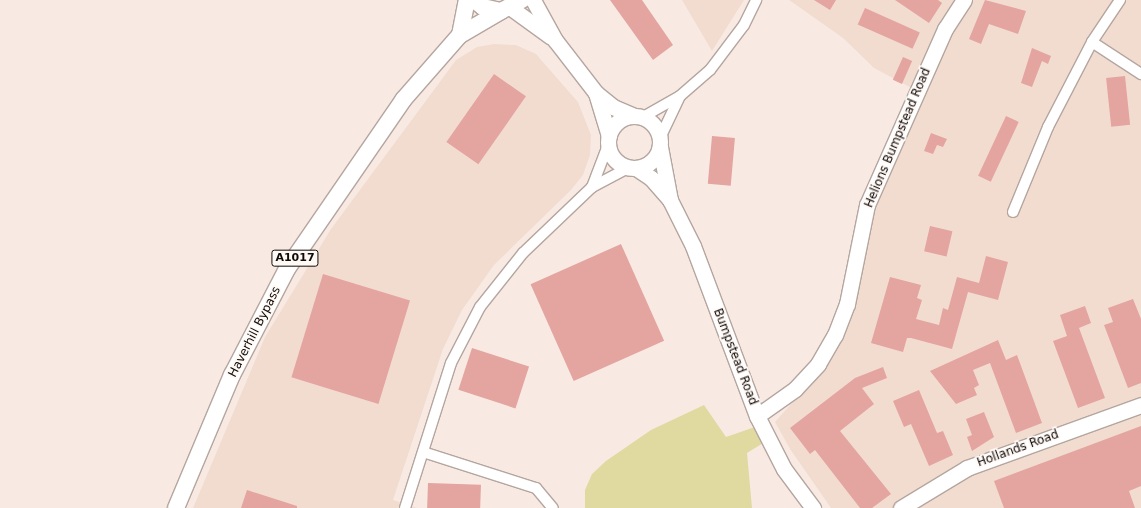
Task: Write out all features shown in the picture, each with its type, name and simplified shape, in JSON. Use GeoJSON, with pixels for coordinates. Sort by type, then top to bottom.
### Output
{"type":"FeatureCollection","features":[{"type":"Feature","properties":{"kind":"main road","name":"Haverhill Bypass"},"geometry":{"type":"LineString","coordinates":[[460,35],[467,0]]}},
{"type":"Feature","properties":{"kind":"main road"},"geometry":{"type":"LineString","coordinates":[[474,0],[490,10],[511,6],[555,40]]}},
{"type":"Feature","properties":{"kind":"main road"},"geometry":{"type":"LineString","coordinates":[[533,0],[555,40],[596,93],[613,107],[639,117],[654,125],[660,142],[651,162],[632,168],[615,160],[596,93]]}},
{"type":"Feature","properties":{"kind":"main road","name":"Helions Bumpstead Road"},"geometry":{"type":"LineString","coordinates":[[757,416],[795,390],[818,364],[836,335],[849,296],[867,206],[945,29],[964,0]]}},
{"type":"Feature","properties":{"kind":"main road","name":"Haverhill Bypass"},"geometry":{"type":"LineString","coordinates":[[176,508],[232,375],[287,269],[403,100],[460,35],[511,6]]}},
{"type":"Feature","properties":{"kind":"main road"},"geometry":{"type":"LineString","coordinates":[[609,140],[618,122],[639,117]]}},
{"type":"Feature","properties":{"kind":"main road","name":"Bumpstead Road"},"geometry":{"type":"LineString","coordinates":[[660,142],[670,200]]}},
{"type":"Feature","properties":{"kind":"main road","name":"Bumpstead Road"},"geometry":{"type":"LineString","coordinates":[[632,168],[651,178],[670,200],[693,246],[757,416],[784,469],[813,508]]}},
{"type":"Feature","properties":{"kind":"main road","name":"Hollands Road"},"geometry":{"type":"LineString","coordinates":[[901,508],[967,468],[1141,404]]}},
{"type":"Feature","properties":{"kind":"street"},"geometry":{"type":"LineString","coordinates":[[639,117],[680,96],[722,57],[744,25],[756,0]]}},
{"type":"Feature","properties":{"kind":"street"},"geometry":{"type":"LineString","coordinates":[[1013,212],[1048,127],[1092,42],[1120,0]]}},
{"type":"Feature","properties":{"kind":"street"},"geometry":{"type":"LineString","coordinates":[[1092,42],[1141,74]]}},
{"type":"Feature","properties":{"kind":"street"},"geometry":{"type":"LineString","coordinates":[[660,142],[680,96]]}},
{"type":"Feature","properties":{"kind":"street"},"geometry":{"type":"LineString","coordinates":[[592,187],[609,140]]}},
{"type":"Feature","properties":{"kind":"street"},"geometry":{"type":"LineString","coordinates":[[406,508],[451,363],[480,307],[523,254],[592,187],[632,168]]}},
{"type":"Feature","properties":{"kind":"street"},"geometry":{"type":"LineString","coordinates":[[423,452],[536,488],[553,508]]}},
{"type":"Feature","properties":{"kind":"shaded area"},"geometry":{"type":"Polygon","coordinates":[[[682,0],[744,0],[712,51],[682,0]]]}},
{"type":"Feature","properties":{"kind":"shaded area"},"geometry":{"type":"Polygon","coordinates":[[[789,0],[1141,0],[1141,508],[831,508],[790,449],[775,422],[821,370],[867,205],[919,92],[874,68],[843,38],[789,0]]]}},
{"type":"Feature","properties":{"kind":"shaded area"},"geometry":{"type":"Polygon","coordinates":[[[494,44],[516,45],[536,54],[578,102],[591,135],[590,155],[583,175],[571,190],[494,265],[462,310],[443,349],[393,500],[417,508],[193,508],[265,337],[331,229],[456,60],[477,47],[494,44]]]}},
{"type":"Feature","properties":{"kind":"shaded area"},"geometry":{"type":"Polygon","coordinates":[[[704,405],[726,437],[755,427],[765,442],[747,453],[752,508],[585,508],[585,490],[592,474],[606,461],[651,430],[704,405]]]}},
{"type":"Feature","properties":{"kind":"building"},"geometry":{"type":"Polygon","coordinates":[[[610,0],[642,0],[673,45],[653,60],[610,0]]]}},
{"type":"Feature","properties":{"kind":"building"},"geometry":{"type":"Polygon","coordinates":[[[814,0],[836,0],[830,10],[814,0]]]}},
{"type":"Feature","properties":{"kind":"building"},"geometry":{"type":"Polygon","coordinates":[[[895,0],[938,0],[942,3],[929,23],[895,0]]]}},
{"type":"Feature","properties":{"kind":"building"},"geometry":{"type":"Polygon","coordinates":[[[985,0],[1026,11],[1018,34],[989,24],[981,44],[969,39],[985,0]]]}},
{"type":"Feature","properties":{"kind":"building"},"geometry":{"type":"Polygon","coordinates":[[[865,8],[920,32],[912,49],[858,24],[865,8]]]}},
{"type":"Feature","properties":{"kind":"building"},"geometry":{"type":"Polygon","coordinates":[[[1032,48],[1051,56],[1048,64],[1042,61],[1032,87],[1021,83],[1032,48]]]}},
{"type":"Feature","properties":{"kind":"building"},"geometry":{"type":"Polygon","coordinates":[[[903,57],[912,61],[902,84],[893,80],[903,57]]]}},
{"type":"Feature","properties":{"kind":"building"},"geometry":{"type":"Polygon","coordinates":[[[494,74],[526,96],[478,164],[446,142],[494,74]]]}},
{"type":"Feature","properties":{"kind":"building"},"geometry":{"type":"Polygon","coordinates":[[[1125,76],[1130,125],[1111,127],[1106,78],[1125,76]]]}},
{"type":"Feature","properties":{"kind":"building"},"geometry":{"type":"Polygon","coordinates":[[[1006,116],[1019,122],[991,182],[978,176],[1006,116]]]}},
{"type":"Feature","properties":{"kind":"building"},"geometry":{"type":"Polygon","coordinates":[[[931,133],[947,139],[943,147],[937,145],[933,154],[924,151],[931,133]]]}},
{"type":"Feature","properties":{"kind":"building"},"geometry":{"type":"Polygon","coordinates":[[[712,136],[735,138],[731,186],[708,184],[712,136]]]}},
{"type":"Feature","properties":{"kind":"building"},"geometry":{"type":"Polygon","coordinates":[[[930,226],[952,231],[947,257],[924,251],[930,226]]]}},
{"type":"Feature","properties":{"kind":"building"},"geometry":{"type":"Polygon","coordinates":[[[621,244],[664,341],[574,381],[531,284],[621,244]]]}},
{"type":"Feature","properties":{"kind":"building"},"geometry":{"type":"Polygon","coordinates":[[[986,256],[1008,262],[998,300],[968,292],[952,349],[911,338],[907,338],[903,352],[871,343],[890,277],[921,285],[917,298],[922,300],[916,319],[939,325],[943,308],[948,310],[957,277],[979,283],[986,256]]]}},
{"type":"Feature","properties":{"kind":"building"},"geometry":{"type":"Polygon","coordinates":[[[323,274],[410,301],[378,404],[291,377],[323,274]]]}},
{"type":"Feature","properties":{"kind":"building"},"geometry":{"type":"Polygon","coordinates":[[[1133,299],[1141,319],[1141,383],[1128,388],[1104,325],[1113,322],[1108,308],[1133,299]]]}},
{"type":"Feature","properties":{"kind":"building"},"geometry":{"type":"Polygon","coordinates":[[[1085,306],[1091,323],[1079,328],[1105,398],[1078,408],[1053,341],[1067,336],[1060,315],[1085,306]]]}},
{"type":"Feature","properties":{"kind":"building"},"geometry":{"type":"Polygon","coordinates":[[[998,340],[1006,360],[1017,355],[1042,423],[1016,433],[990,363],[973,370],[979,385],[974,388],[977,395],[956,404],[930,371],[998,340]]]}},
{"type":"Feature","properties":{"kind":"building"},"geometry":{"type":"Polygon","coordinates":[[[472,348],[529,367],[515,408],[458,390],[472,348]]]}},
{"type":"Feature","properties":{"kind":"building"},"geometry":{"type":"Polygon","coordinates":[[[883,367],[887,378],[862,388],[874,404],[840,431],[891,494],[872,508],[860,508],[815,450],[810,454],[790,428],[855,378],[883,367]]]}},
{"type":"Feature","properties":{"kind":"building"},"geometry":{"type":"Polygon","coordinates":[[[919,390],[937,433],[943,431],[953,455],[929,466],[911,424],[904,427],[893,401],[919,390]]]}},
{"type":"Feature","properties":{"kind":"building"},"geometry":{"type":"Polygon","coordinates":[[[984,412],[994,437],[972,451],[967,437],[972,435],[966,419],[984,412]]]}},
{"type":"Feature","properties":{"kind":"building"},"geometry":{"type":"Polygon","coordinates":[[[1141,426],[1141,486],[1129,491],[1135,508],[1004,508],[994,481],[1141,426]]]}},
{"type":"Feature","properties":{"kind":"building"},"geometry":{"type":"Polygon","coordinates":[[[428,483],[481,485],[480,508],[427,508],[428,483]]]}},
{"type":"Feature","properties":{"kind":"building"},"geometry":{"type":"Polygon","coordinates":[[[247,490],[297,506],[297,508],[241,508],[247,490]]]}}]}
